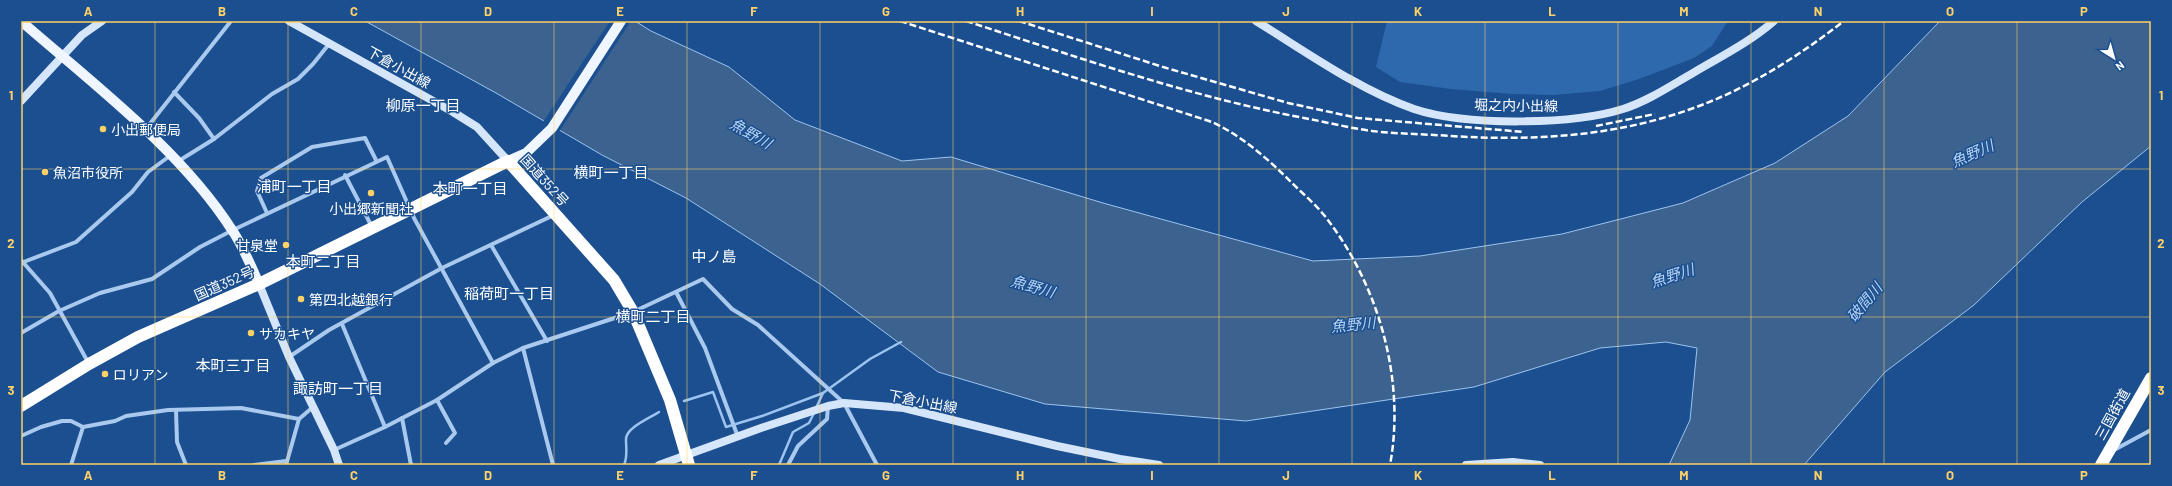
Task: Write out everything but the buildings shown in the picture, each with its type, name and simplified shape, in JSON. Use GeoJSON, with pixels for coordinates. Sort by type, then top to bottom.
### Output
{"type":"FeatureCollection","features":[{"type":"Feature","properties":{"kind":"highway","name":"国道352号"},"geometry":{"type":"LineString","coordinates":[[21,406],[89,364],[138,338],[259,284],[508,161],[614,280],[633,312],[670,400],[687,460]]}},
{"type":"Feature","properties":{"kind":"highway","name":"三国街道"},"geometry":{"type":"LineString","coordinates":[[2101,465],[2151,378]]}},
{"type":"Feature","properties":{"kind":"main road"},"geometry":{"type":"LineString","coordinates":[[21,21],[145,130],[197,182],[233,230],[334,450],[339,465]]}},
{"type":"Feature","properties":{"kind":"main road"},"geometry":{"type":"LineString","coordinates":[[21,100],[82,35],[102,21]]}},
{"type":"Feature","properties":{"kind":"main road","name":"下倉小出線"},"geometry":{"type":"LineString","coordinates":[[289,21],[477,127],[508,161]]}},
{"type":"Feature","properties":{"kind":"main road"},"geometry":{"type":"LineString","coordinates":[[508,161],[526,153],[537,144],[562,113],[621,21]]}},
{"type":"Feature","properties":{"kind":"main road","name":"堀之内小出線"},"geometry":{"type":"LineString","coordinates":[[1256,21],[1356,82],[1389,99],[1414,109],[1435,114],[1459,117],[1522,120],[1583,117],[1610,113],[1642,102],[1729,52],[1774,21]]}},
{"type":"Feature","properties":{"kind":"main road","name":"下倉小出線"},"geometry":{"type":"LineString","coordinates":[[659,465],[687,460],[736,434],[828,406],[844,403],[904,408],[1120,462],[1159,465]]}},
{"type":"Feature","properties":{"kind":"main road"},"geometry":{"type":"LineString","coordinates":[[1466,465],[1513,462],[1535,465]]}},
{"type":"Feature","properties":{"kind":"street"},"geometry":{"type":"LineString","coordinates":[[145,130],[231,21]]}},
{"type":"Feature","properties":{"kind":"street"},"geometry":{"type":"LineString","coordinates":[[89,364],[50,293],[22,262],[76,242],[132,192],[148,172],[214,139],[272,94],[298,79],[313,64],[329,44]]}},
{"type":"Feature","properties":{"kind":"street"},"geometry":{"type":"LineString","coordinates":[[174,92],[199,118],[214,139]]}},
{"type":"Feature","properties":{"kind":"street"},"geometry":{"type":"LineString","coordinates":[[267,213],[257,191],[261,178],[312,147],[365,138],[376,160]]}},
{"type":"Feature","properties":{"kind":"street"},"geometry":{"type":"LineString","coordinates":[[21,332],[59,311],[100,293],[152,279],[200,247],[345,175],[387,156],[410,209],[493,363]]}},
{"type":"Feature","properties":{"kind":"street"},"geometry":{"type":"LineString","coordinates":[[345,175],[372,227]]}},
{"type":"Feature","properties":{"kind":"street"},"geometry":{"type":"LineString","coordinates":[[290,357],[329,330],[442,268],[556,214]]}},
{"type":"Feature","properties":{"kind":"street"},"geometry":{"type":"LineString","coordinates":[[491,245],[547,341]]}},
{"type":"Feature","properties":{"kind":"street"},"geometry":{"type":"LineString","coordinates":[[334,450],[385,428],[437,400],[493,363],[522,348],[633,312],[703,280],[732,309],[758,325],[844,403],[877,465]]}},
{"type":"Feature","properties":{"kind":"street"},"geometry":{"type":"LineString","coordinates":[[676,292],[705,348],[736,434]]}},
{"type":"Feature","properties":{"kind":"street"},"geometry":{"type":"LineString","coordinates":[[342,324],[385,428]]}},
{"type":"Feature","properties":{"kind":"street"},"geometry":{"type":"LineString","coordinates":[[522,348],[553,465]]}},
{"type":"Feature","properties":{"kind":"street"},"geometry":{"type":"LineString","coordinates":[[437,400],[455,433],[446,443]]}},
{"type":"Feature","properties":{"kind":"street"},"geometry":{"type":"LineString","coordinates":[[788,465],[798,446],[827,419],[828,406]]}},
{"type":"Feature","properties":{"kind":"street"},"geometry":{"type":"LineString","coordinates":[[254,465],[286,463],[299,419],[313,407]]}},
{"type":"Feature","properties":{"kind":"street"},"geometry":{"type":"LineString","coordinates":[[21,436],[41,427],[62,421],[71,421],[83,427],[115,421],[126,416],[176,410],[241,408],[299,419]]}},
{"type":"Feature","properties":{"kind":"street"},"geometry":{"type":"LineString","coordinates":[[176,410],[177,442],[186,465]]}},
{"type":"Feature","properties":{"kind":"street"},"geometry":{"type":"LineString","coordinates":[[402,418],[411,465]]}},
{"type":"Feature","properties":{"kind":"street"},"geometry":{"type":"LineString","coordinates":[[71,465],[83,427]]}},
{"type":"Feature","properties":{"kind":"street"},"geometry":{"type":"LineString","coordinates":[[2108,453],[2151,430]]}},
{"type":"Feature","properties":{"kind":"shaded area"},"geometry":{"type":"Polygon","coordinates":[[[1387,21],[1728,21],[1712,46],[1694,58],[1639,79],[1600,91],[1553,95],[1512,94],[1451,89],[1400,82],[1376,67],[1387,21]]]}},
{"type":"Feature","properties":{"kind":"water"},"geometry":{"type":"Polygon","coordinates":[[[365,21],[635,21],[651,31],[729,67],[795,120],[902,161],[951,157],[1103,203],[1313,261],[1420,256],[1562,234],[1683,203],[1775,163],[1848,116],[1940,21],[2151,21],[2151,146],[2082,202],[1974,305],[1885,372],[1804,465],[1669,465],[1690,420],[1697,348],[1666,342],[1600,348],[1474,387],[1246,421],[1045,404],[938,372],[820,284],[686,198],[602,155],[496,93],[365,21]]]}},
{"type":"Feature","properties":{"kind":"pier"},"geometry":{"type":"Polygon","coordinates":[[[610,21],[631,21],[559,132],[543,122],[610,21]]]}},
{"type":"Feature","properties":{"kind":"waterway"},"geometry":{"type":"LineString","coordinates":[[684,401],[713,392],[726,427],[762,416],[823,393],[870,359],[901,342]]}},
{"type":"Feature","properties":{"kind":"waterway"},"geometry":{"type":"LineString","coordinates":[[816,408],[823,393]]}},
{"type":"Feature","properties":{"kind":"waterway"},"geometry":{"type":"LineString","coordinates":[[624,465],[626,456],[626,440],[629,431],[659,412]]}},
{"type":"Feature","properties":{"kind":"waterway"},"geometry":{"type":"LineString","coordinates":[[779,465],[793,432],[809,423],[814,413]]}},
{"type":"Feature","properties":{"kind":"railway"},"geometry":{"type":"LineString","coordinates":[[900,21],[1212,122],[1244,141],[1273,165],[1324,215],[1343,242],[1373,301],[1383,333],[1390,366],[1394,399],[1394,432],[1390,465]]}},
{"type":"Feature","properties":{"kind":"railway"},"geometry":{"type":"LineString","coordinates":[[966,21],[1133,75],[1218,99],[1261,109],[1372,131],[1511,138],[1570,135],[1600,131],[1630,126],[1688,110],[1730,93],[1770,72],[1808,48],[1844,21]]}},
{"type":"Feature","properties":{"kind":"railway"},"geometry":{"type":"LineString","coordinates":[[1019,21],[1163,67],[1288,103],[1358,118],[1524,132]]}},
{"type":"Feature","properties":{"kind":"railway"},"geometry":{"type":"LineString","coordinates":[[1596,126],[1655,114]]}},
{"type":"Feature","properties":{"kind":"place","name":"小出郵便局"},"geometry":{"type":"Point","coordinates":[103,129]}},
{"type":"Feature","properties":{"kind":"place","name":"魚沼市役所"},"geometry":{"type":"Point","coordinates":[45,172]}},
{"type":"Feature","properties":{"kind":"place","name":"小出郷新聞社"},"geometry":{"type":"Point","coordinates":[371,193]}},
{"type":"Feature","properties":{"kind":"place","name":"甘泉堂"},"geometry":{"type":"Point","coordinates":[286,245]}},
{"type":"Feature","properties":{"kind":"place","name":"第四北越銀行"},"geometry":{"type":"Point","coordinates":[301,299]}},
{"type":"Feature","properties":{"kind":"place","name":"サカキヤ"},"geometry":{"type":"Point","coordinates":[251,333]}},
{"type":"Feature","properties":{"kind":"place","name":"ロリアン"},"geometry":{"type":"Point","coordinates":[105,374]}},
{"type":"Feature","properties":{"kind":"district","name":"柳原一丁目"},"geometry":{"type":"Point","coordinates":[423,105]}},
{"type":"Feature","properties":{"kind":"district","name":"横町一丁目"},"geometry":{"type":"Point","coordinates":[611,172]}},
{"type":"Feature","properties":{"kind":"district","name":"浦町一丁目"},"geometry":{"type":"Point","coordinates":[294,186]}},
{"type":"Feature","properties":{"kind":"district","name":"本町一丁目"},"geometry":{"type":"Point","coordinates":[470,188]}},
{"type":"Feature","properties":{"kind":"district","name":"中ノ島"},"geometry":{"type":"Point","coordinates":[714,256]}},
{"type":"Feature","properties":{"kind":"district","name":"本町二丁目"},"geometry":{"type":"Point","coordinates":[323,261]}},
{"type":"Feature","properties":{"kind":"district","name":"稲荷町一丁目"},"geometry":{"type":"Point","coordinates":[509,293]}},
{"type":"Feature","properties":{"kind":"district","name":"横町二丁目"},"geometry":{"type":"Point","coordinates":[653,316]}},
{"type":"Feature","properties":{"kind":"district","name":"本町三丁目"},"geometry":{"type":"Point","coordinates":[233,365]}},
{"type":"Feature","properties":{"kind":"district","name":"諏訪町一丁目"},"geometry":{"type":"Point","coordinates":[338,388]}},
{"type":"Feature","properties":{"kind":"water label","name":"魚野川"},"geometry":{"type":"Point","coordinates":[751,133]}},
{"type":"Feature","properties":{"kind":"water label","name":"魚野川"},"geometry":{"type":"Point","coordinates":[1972,153]}},
{"type":"Feature","properties":{"kind":"water label","name":"魚野川"},"geometry":{"type":"Point","coordinates":[1672,275]}},
{"type":"Feature","properties":{"kind":"water label","name":"魚野川"},"geometry":{"type":"Point","coordinates":[1033,286]}},
{"type":"Feature","properties":{"kind":"water label","name":"破間川"},"geometry":{"type":"Point","coordinates":[1864,302]}},
{"type":"Feature","properties":{"kind":"water label","name":"魚野川"},"geometry":{"type":"Point","coordinates":[1353,324]}}]}
